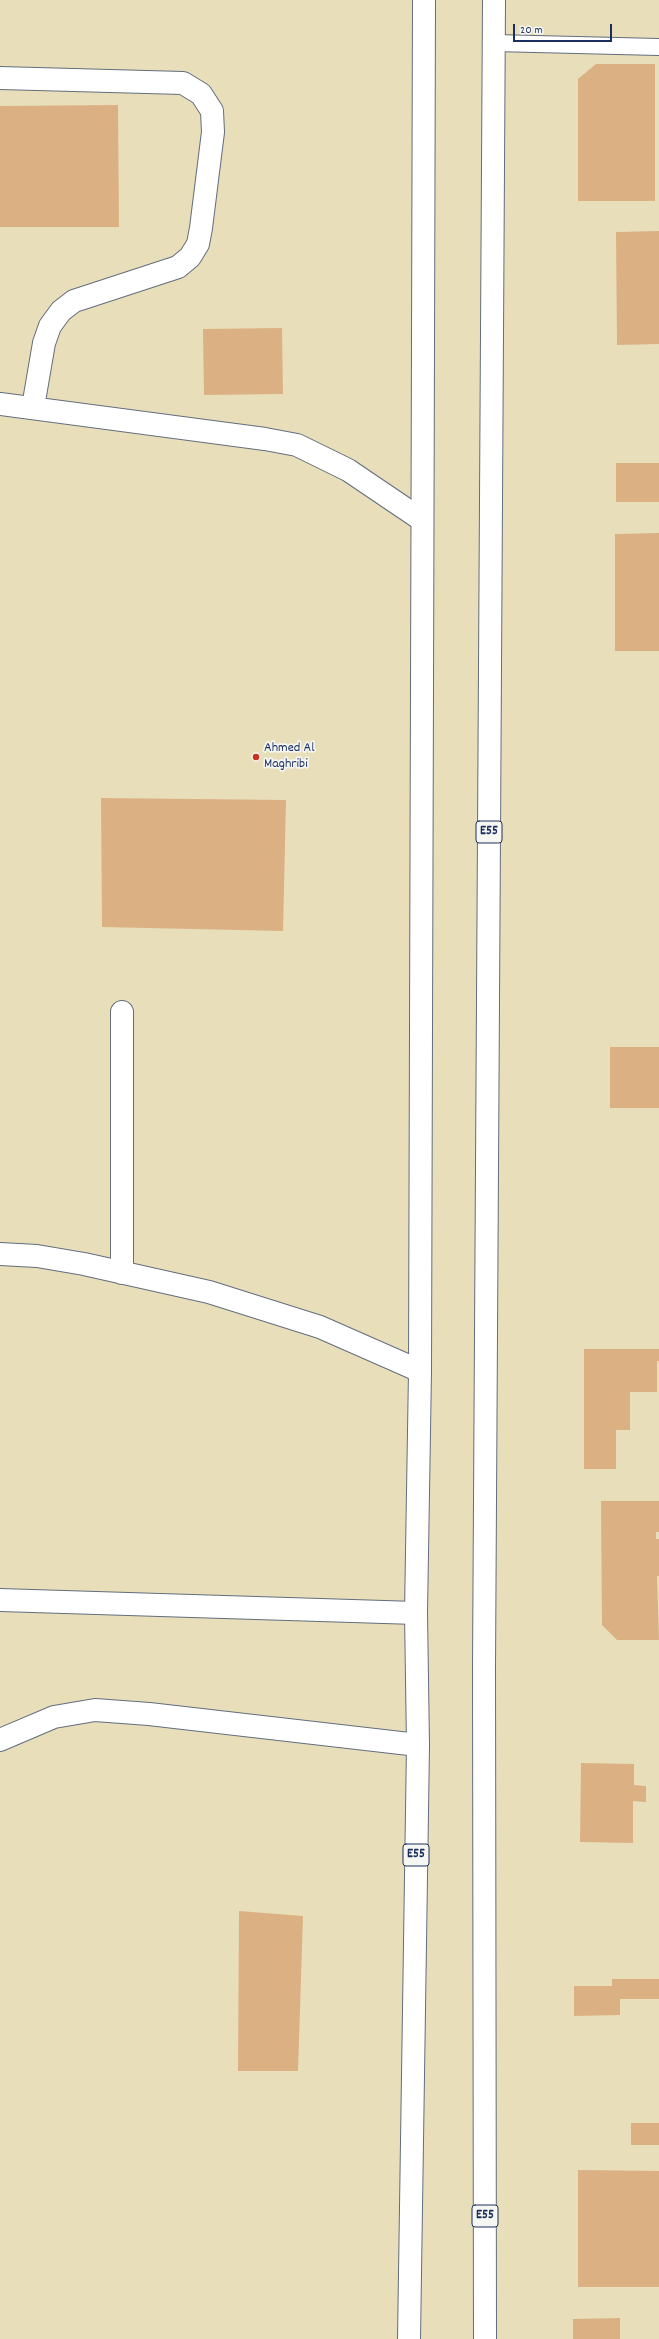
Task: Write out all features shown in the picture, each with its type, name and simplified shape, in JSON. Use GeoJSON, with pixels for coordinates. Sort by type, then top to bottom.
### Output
{"type":"FeatureCollection","features":[{"type":"Feature","properties":{"kind":"main road","name":"E55"},"geometry":{"type":"LineString","coordinates":[[409,2339],[418,1745],[416,1613],[420,1371],[424,0]]}},
{"type":"Feature","properties":{"kind":"main road","name":"E55"},"geometry":{"type":"LineString","coordinates":[[485,2339],[484,1664],[494,0]]}},
{"type":"Feature","properties":{"kind":"main road"},"geometry":{"type":"LineString","coordinates":[[0,78],[183,83],[201,94],[212,111],[213,132],[201,228],[198,244],[190,258],[178,267],[74,301],[61,311],[50,326],[44,343],[33,407]]}},
{"type":"Feature","properties":{"kind":"main road"},"geometry":{"type":"LineString","coordinates":[[0,404],[33,407],[297,445],[348,470],[422,520]]}},
{"type":"Feature","properties":{"kind":"main road"},"geometry":{"type":"LineString","coordinates":[[122,1012],[122,1273]]}},
{"type":"Feature","properties":{"kind":"main road"},"geometry":{"type":"LineString","coordinates":[[0,1254],[37,1256],[209,1292],[320,1327],[420,1371]]}},
{"type":"Feature","properties":{"kind":"main road"},"geometry":{"type":"LineString","coordinates":[[0,1600],[416,1613]]}},
{"type":"Feature","properties":{"kind":"main road"},"geometry":{"type":"LineString","coordinates":[[0,1740],[54,1717],[95,1710],[149,1714],[418,1745]]}},
{"type":"Feature","properties":{"kind":"lane"},"geometry":{"type":"LineString","coordinates":[[494,43],[659,48]]}},
{"type":"Feature","properties":{"kind":"building"},"geometry":{"type":"Polygon","coordinates":[[[596,64],[655,64],[655,201],[578,201],[578,79],[596,64]]]}},
{"type":"Feature","properties":{"kind":"building"},"geometry":{"type":"Polygon","coordinates":[[[118,105],[119,227],[0,227],[0,106],[118,105]]]}},
{"type":"Feature","properties":{"kind":"building"},"geometry":{"type":"Polygon","coordinates":[[[659,231],[659,344],[617,345],[616,232],[659,231]]]}},
{"type":"Feature","properties":{"kind":"building"},"geometry":{"type":"Polygon","coordinates":[[[282,328],[283,394],[204,395],[203,329],[282,328]]]}},
{"type":"Feature","properties":{"kind":"building"},"geometry":{"type":"Polygon","coordinates":[[[616,463],[659,463],[659,502],[616,502],[616,463]]]}},
{"type":"Feature","properties":{"kind":"building"},"geometry":{"type":"Polygon","coordinates":[[[659,533],[659,651],[615,651],[615,534],[659,533]]]}},
{"type":"Feature","properties":{"kind":"building"},"geometry":{"type":"Polygon","coordinates":[[[101,798],[286,800],[283,931],[102,927],[101,798]]]}},
{"type":"Feature","properties":{"kind":"building"},"geometry":{"type":"Polygon","coordinates":[[[610,1047],[659,1047],[659,1108],[610,1108],[610,1047]]]}},
{"type":"Feature","properties":{"kind":"building"},"geometry":{"type":"Polygon","coordinates":[[[584,1349],[659,1349],[659,1361],[657,1361],[657,1392],[630,1392],[630,1430],[616,1430],[616,1469],[584,1469],[584,1349]]]}},
{"type":"Feature","properties":{"kind":"building"},"geometry":{"type":"Polygon","coordinates":[[[601,1501],[659,1501],[659,1532],[656,1532],[656,1539],[659,1539],[659,1576],[657,1576],[659,1640],[617,1640],[602,1625],[601,1501]]]}},
{"type":"Feature","properties":{"kind":"building"},"geometry":{"type":"Polygon","coordinates":[[[581,1763],[634,1764],[634,1785],[646,1786],[646,1802],[633,1801],[633,1843],[580,1842],[581,1763]]]}},
{"type":"Feature","properties":{"kind":"building"},"geometry":{"type":"Polygon","coordinates":[[[239,1911],[303,1916],[298,2071],[238,2071],[239,1911]]]}},
{"type":"Feature","properties":{"kind":"building"},"geometry":{"type":"Polygon","coordinates":[[[612,1979],[659,1979],[659,1999],[620,1999],[620,2015],[574,2016],[574,1986],[612,1986],[612,1979]]]}},
{"type":"Feature","properties":{"kind":"building"},"geometry":{"type":"Polygon","coordinates":[[[631,2123],[659,2123],[659,2145],[631,2145],[631,2123]]]}},
{"type":"Feature","properties":{"kind":"building"},"geometry":{"type":"Polygon","coordinates":[[[578,2170],[659,2171],[659,2287],[578,2287],[578,2170]]]}},
{"type":"Feature","properties":{"kind":"building"},"geometry":{"type":"Polygon","coordinates":[[[620,2318],[620,2339],[573,2339],[573,2319],[620,2318]]]}},
{"type":"Feature","properties":{"kind":"place","name":"Ahmed Al Maghribi"},"geometry":{"type":"Point","coordinates":[256,757]}}]}
